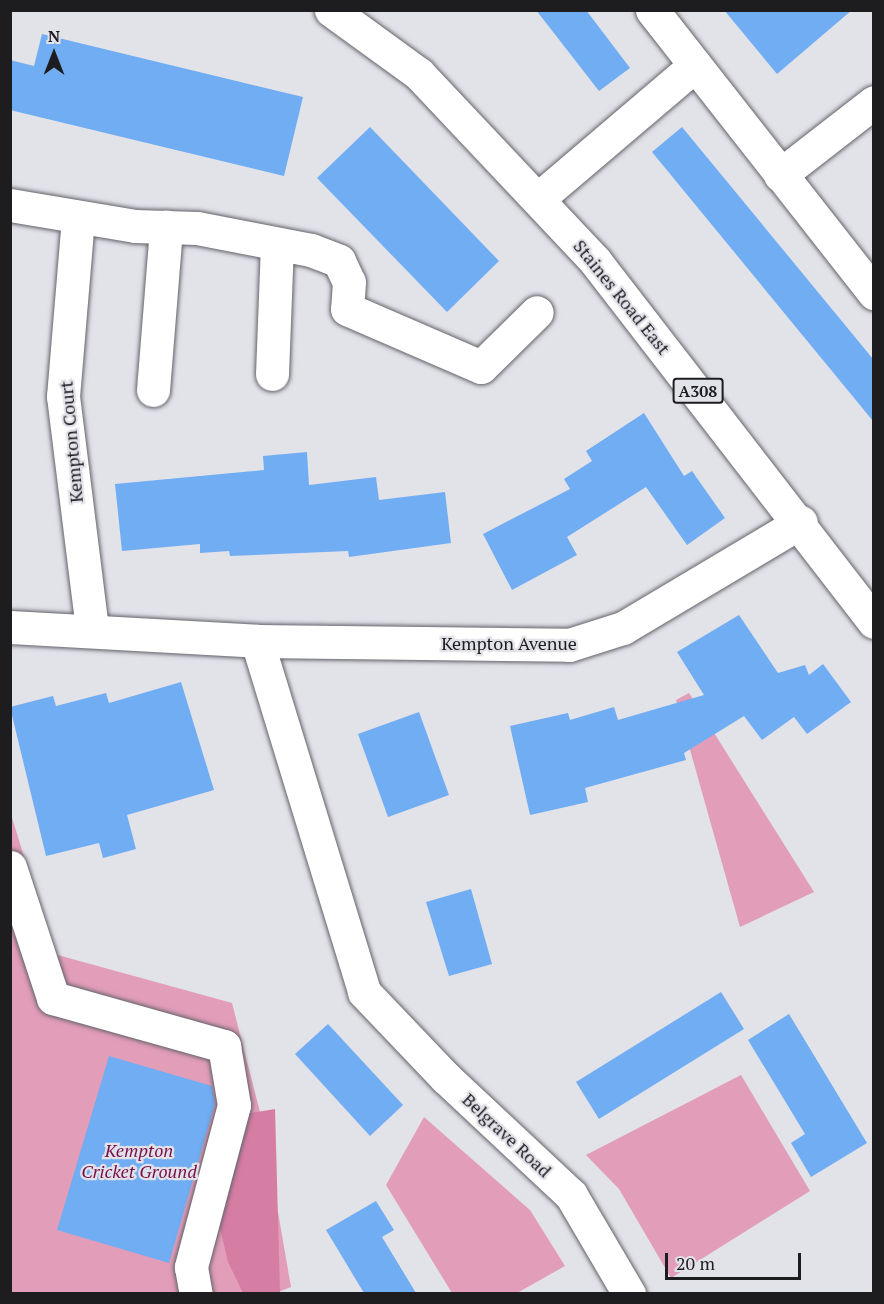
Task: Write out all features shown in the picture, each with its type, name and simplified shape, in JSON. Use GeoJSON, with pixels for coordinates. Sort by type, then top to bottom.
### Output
{"type":"FeatureCollection","features":[{"type":"Feature","properties":{"kind":"main road","name":"Staines Road East"},"geometry":{"type":"LineString","coordinates":[[331,10],[419,74],[539,198],[801,522],[873,622]]}},
{"type":"Feature","properties":{"kind":"main road"},"geometry":{"type":"LineString","coordinates":[[652,10],[873,293]]}},
{"type":"Feature","properties":{"kind":"main road"},"geometry":{"type":"LineString","coordinates":[[539,198],[695,65]]}},
{"type":"Feature","properties":{"kind":"main road"},"geometry":{"type":"LineString","coordinates":[[780,174],[873,102]]}},
{"type":"Feature","properties":{"kind":"main road"},"geometry":{"type":"LineString","coordinates":[[11,205],[78,218],[277,244],[339,261],[349,282],[347,309],[481,367],[537,312]]}},
{"type":"Feature","properties":{"kind":"main road","name":"Kempton Court"},"geometry":{"type":"LineString","coordinates":[[78,218],[63,396],[92,630]]}},
{"type":"Feature","properties":{"kind":"main road"},"geometry":{"type":"LineString","coordinates":[[151,227],[153,390]]}},
{"type":"Feature","properties":{"kind":"main road"},"geometry":{"type":"LineString","coordinates":[[272,374],[277,244]]}},
{"type":"Feature","properties":{"kind":"main road","name":"Kempton Avenue"},"geometry":{"type":"LineString","coordinates":[[10,627],[257,641],[569,645],[601,639],[801,522]]}},
{"type":"Feature","properties":{"kind":"main road","name":"Belgrave Road"},"geometry":{"type":"LineString","coordinates":[[257,641],[364,992],[446,1078],[572,1194],[629,1293]]}},
{"type":"Feature","properties":{"kind":"main road"},"geometry":{"type":"LineString","coordinates":[[10,867],[53,998],[224,1046],[234,1105],[191,1267],[196,1293]]}},
{"type":"Feature","properties":{"kind":"green space"},"geometry":{"type":"Polygon","coordinates":[[[689,693],[814,892],[740,927],[676,700],[689,693]]]}},
{"type":"Feature","properties":{"kind":"green space","name":"Kempton Cricket Ground"},"geometry":{"type":"Polygon","coordinates":[[[10,811],[54,954],[232,1003],[262,1120],[291,1287],[273,1294],[11,1293],[10,811]]]}},
{"type":"Feature","properties":{"kind":"green space"},"geometry":{"type":"Polygon","coordinates":[[[741,1075],[810,1191],[671,1278],[619,1189],[586,1155],[741,1075]]]}},
{"type":"Feature","properties":{"kind":"green space"},"geometry":{"type":"Polygon","coordinates":[[[424,1117],[530,1210],[565,1266],[517,1293],[452,1293],[386,1185],[424,1117]]]}},
{"type":"Feature","properties":{"kind":"shaded area"},"geometry":{"type":"Polygon","coordinates":[[[275,1109],[280,1293],[243,1293],[228,1262],[217,1215],[244,1114],[275,1109]]]}},
{"type":"Feature","properties":{"kind":"building"},"geometry":{"type":"Polygon","coordinates":[[[536,10],[586,10],[630,68],[599,91],[536,10]]]}},
{"type":"Feature","properties":{"kind":"building"},"geometry":{"type":"Polygon","coordinates":[[[724,10],[852,10],[777,74],[724,10]]]}},
{"type":"Feature","properties":{"kind":"building"},"geometry":{"type":"Polygon","coordinates":[[[42,34],[303,97],[284,176],[10,110],[10,60],[34,66],[42,34]]]}},
{"type":"Feature","properties":{"kind":"building"},"geometry":{"type":"Polygon","coordinates":[[[370,127],[499,261],[447,312],[317,178],[370,127]]]}},
{"type":"Feature","properties":{"kind":"building"},"geometry":{"type":"Polygon","coordinates":[[[682,127],[873,359],[873,421],[652,152],[682,127]]]}},
{"type":"Feature","properties":{"kind":"building"},"geometry":{"type":"Polygon","coordinates":[[[644,413],[684,476],[692,471],[725,518],[687,545],[646,487],[567,537],[577,555],[512,590],[483,534],[570,489],[564,479],[592,461],[586,451],[644,413]]]}},
{"type":"Feature","properties":{"kind":"building"},"geometry":{"type":"Polygon","coordinates":[[[307,452],[309,485],[376,477],[379,500],[445,492],[451,543],[349,557],[348,551],[230,556],[229,551],[200,553],[200,544],[122,551],[115,484],[264,470],[263,456],[307,452]]]}},
{"type":"Feature","properties":{"kind":"building"},"geometry":{"type":"Polygon","coordinates":[[[739,615],[778,673],[805,665],[809,675],[823,664],[851,702],[807,734],[794,717],[762,740],[744,716],[684,753],[686,760],[585,788],[588,802],[530,815],[510,726],[568,713],[570,720],[614,707],[618,720],[704,695],[677,652],[739,615]]]}},
{"type":"Feature","properties":{"kind":"building"},"geometry":{"type":"Polygon","coordinates":[[[181,682],[214,790],[127,815],[136,849],[103,858],[99,843],[46,856],[10,707],[53,696],[56,706],[106,693],[109,703],[181,682]]]}},
{"type":"Feature","properties":{"kind":"building"},"geometry":{"type":"Polygon","coordinates":[[[419,712],[449,795],[388,817],[358,734],[419,712]]]}},
{"type":"Feature","properties":{"kind":"building"},"geometry":{"type":"Polygon","coordinates":[[[471,889],[492,964],[449,976],[426,902],[471,889]]]}},
{"type":"Feature","properties":{"kind":"building"},"geometry":{"type":"Polygon","coordinates":[[[721,992],[744,1029],[599,1119],[576,1082],[721,992]]]}},
{"type":"Feature","properties":{"kind":"building"},"geometry":{"type":"Polygon","coordinates":[[[789,1014],[867,1143],[811,1177],[791,1143],[805,1134],[748,1040],[789,1014]]]}},
{"type":"Feature","properties":{"kind":"building"},"geometry":{"type":"Polygon","coordinates":[[[328,1024],[403,1105],[370,1136],[295,1054],[328,1024]]]}},
{"type":"Feature","properties":{"kind":"building"},"geometry":{"type":"Polygon","coordinates":[[[109,1056],[212,1086],[215,1104],[169,1263],[57,1230],[109,1056]]]}},
{"type":"Feature","properties":{"kind":"building"},"geometry":{"type":"Polygon","coordinates":[[[376,1201],[394,1230],[382,1237],[416,1293],[364,1293],[326,1230],[376,1201]]]}}]}
